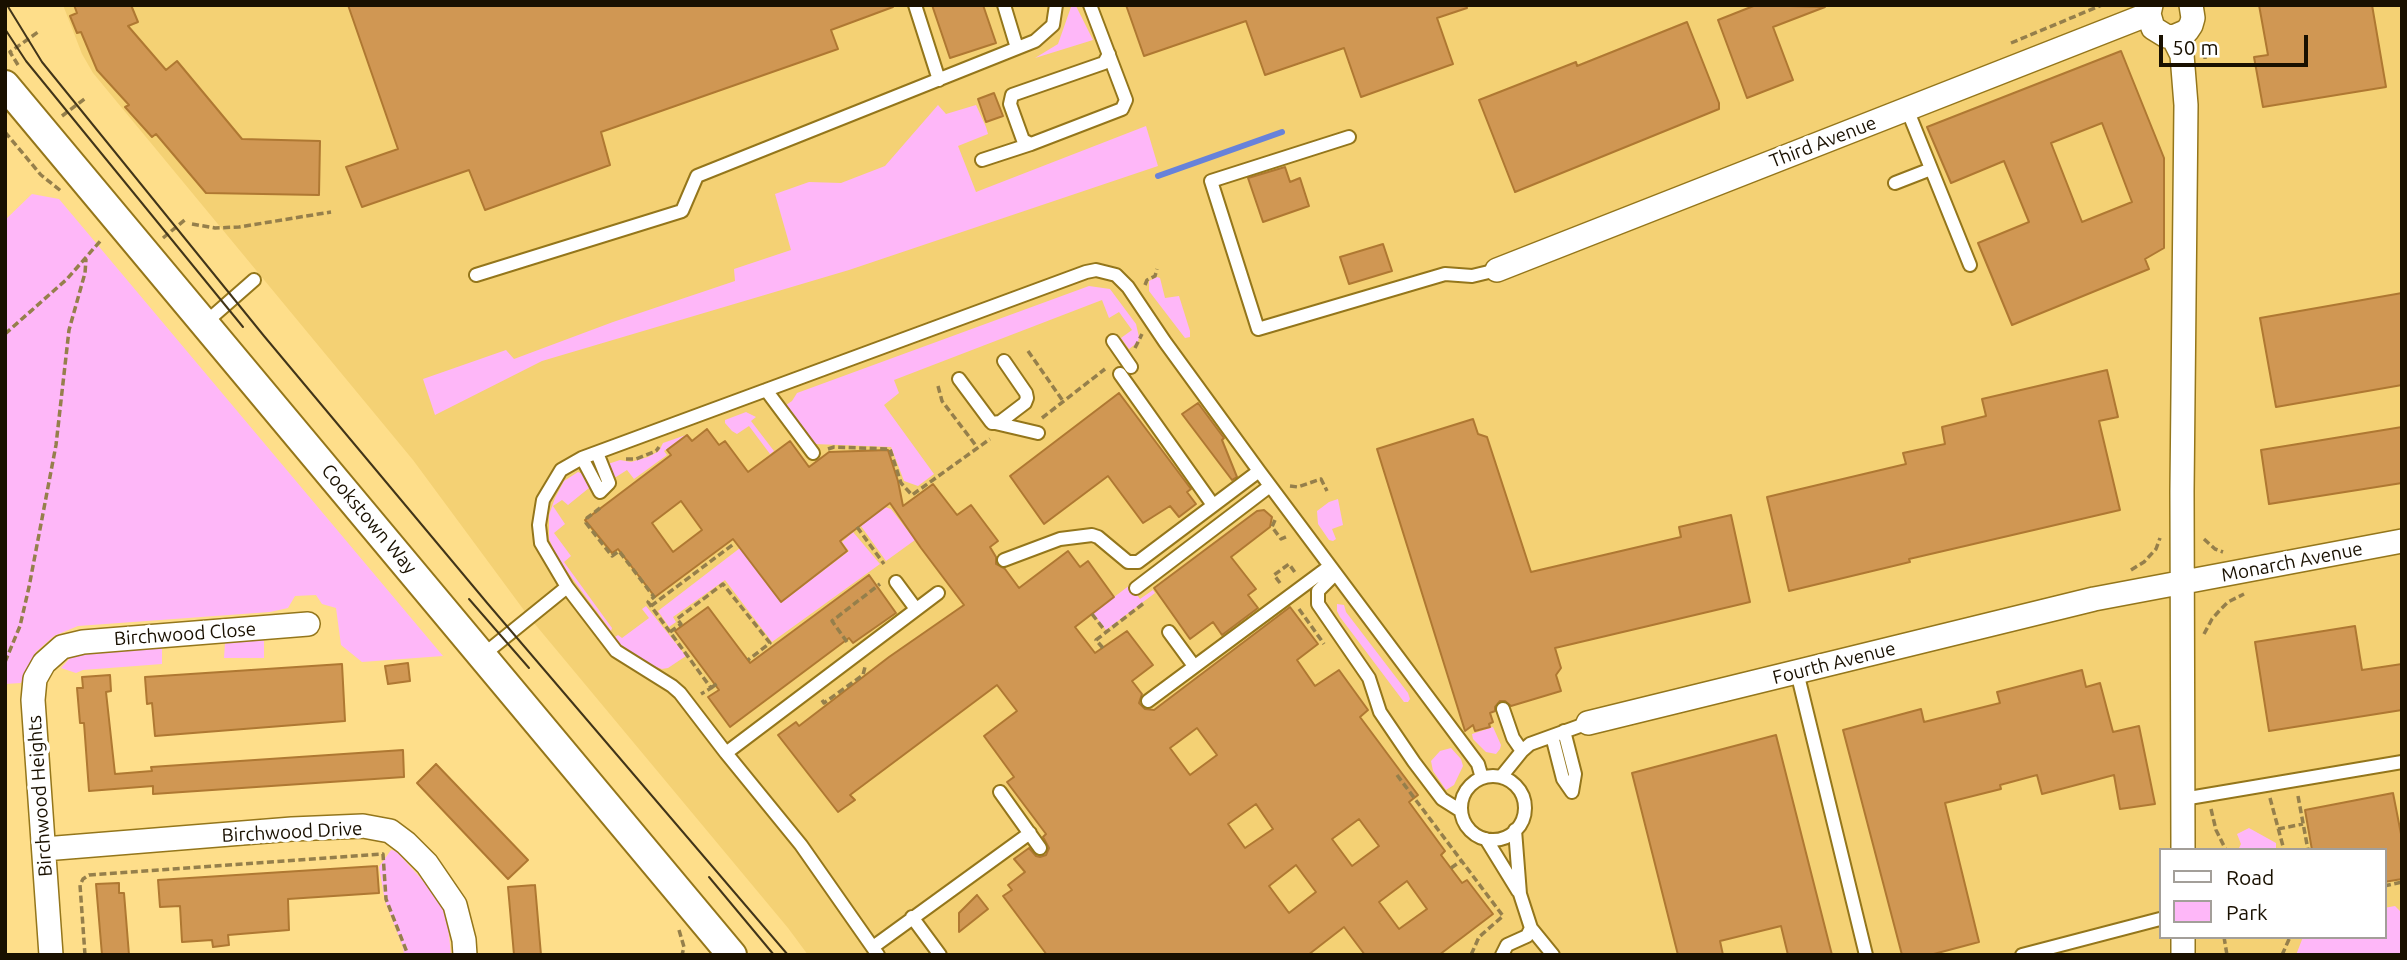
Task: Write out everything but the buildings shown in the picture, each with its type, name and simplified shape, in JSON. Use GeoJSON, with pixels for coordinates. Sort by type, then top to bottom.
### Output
{"type":"FeatureCollection","features":[{"type":"Feature","properties":{"kind":"street"},"geometry":{"type":"LineString","coordinates":[[2150,10],[2153,28],[2166,36],[2174,37],[2187,31],[2191,25],[2191,5]]}},
{"type":"Feature","properties":{"kind":"street","name":"Third Avenue"},"geometry":{"type":"LineString","coordinates":[[1497,270],[2150,10]]}},
{"type":"Feature","properties":{"kind":"street"},"geometry":{"type":"LineString","coordinates":[[2174,37],[2182,55],[2186,105],[2183,848]]}},
{"type":"Feature","properties":{"kind":"street","name":"Cookstown Way"},"geometry":{"type":"LineString","coordinates":[[9,78],[205,323],[483,655],[727,953]]}},
{"type":"Feature","properties":{"kind":"street","name":"Monarch Avenue"},"geometry":{"type":"LineString","coordinates":[[2183,581],[2402,541]]}},
{"type":"Feature","properties":{"kind":"street","name":"Fourth Avenue"},"geometry":{"type":"LineString","coordinates":[[1588,723],[2094,599],[2183,581]]}},
{"type":"Feature","properties":{"kind":"street","name":"Birchwood Close"},"geometry":{"type":"LineString","coordinates":[[62,648],[83,642],[308,624]]}},
{"type":"Feature","properties":{"kind":"street","name":"Birchwood Heights"},"geometry":{"type":"LineString","coordinates":[[51,955],[33,700],[35,679],[44,663],[62,648]]}},
{"type":"Feature","properties":{"kind":"street","name":"Birchwood Drive"},"geometry":{"type":"LineString","coordinates":[[44,849],[304,829],[363,826],[390,831],[427,864],[455,905],[465,955]]}},
{"type":"Feature","properties":{"kind":"lane"},"geometry":{"type":"LineString","coordinates":[[915,5],[939,80]]}},
{"type":"Feature","properties":{"kind":"lane"},"geometry":{"type":"LineString","coordinates":[[1004,5],[1017,48]]}},
{"type":"Feature","properties":{"kind":"lane"},"geometry":{"type":"LineString","coordinates":[[476,275],[682,211],[697,176],[1034,41],[1053,25],[1056,5]]}},
{"type":"Feature","properties":{"kind":"lane"},"geometry":{"type":"LineString","coordinates":[[982,160],[1122,109],[1126,100],[1090,5]]}},
{"type":"Feature","properties":{"kind":"lane"},"geometry":{"type":"LineString","coordinates":[[1031,144],[1023,139],[1010,104],[1013,95],[1104,63],[1108,54]]}},
{"type":"Feature","properties":{"kind":"lane"},"geometry":{"type":"LineString","coordinates":[[1907,109],[1969,265]]}},
{"type":"Feature","properties":{"kind":"lane"},"geometry":{"type":"LineString","coordinates":[[1349,137],[1211,181],[1258,329],[1445,274],[1472,276],[1497,270]]}},
{"type":"Feature","properties":{"kind":"lane"},"geometry":{"type":"LineString","coordinates":[[1895,183],[1931,169]]}},
{"type":"Feature","properties":{"kind":"lane"},"geometry":{"type":"LineString","coordinates":[[1030,833],[912,917],[876,951],[801,845],[680,693],[672,685],[615,651],[567,587],[543,550],[539,531],[541,510],[547,491],[561,470],[582,458],[599,458],[766,390],[1086,272],[1096,270],[1116,275],[1128,287],[1146,325],[1479,764],[1482,778]]}},
{"type":"Feature","properties":{"kind":"lane"},"geometry":{"type":"LineString","coordinates":[[205,323],[254,280]]}},
{"type":"Feature","properties":{"kind":"lane"},"geometry":{"type":"LineString","coordinates":[[1113,341],[1124,366],[1213,505]]}},
{"type":"Feature","properties":{"kind":"lane"},"geometry":{"type":"LineString","coordinates":[[992,423],[1000,422],[1025,403],[1027,398],[1004,361]]}},
{"type":"Feature","properties":{"kind":"lane"},"geometry":{"type":"LineString","coordinates":[[959,379],[992,423],[1032,431]]}},
{"type":"Feature","properties":{"kind":"lane"},"geometry":{"type":"LineString","coordinates":[[766,390],[813,453]]}},
{"type":"Feature","properties":{"kind":"lane"},"geometry":{"type":"LineString","coordinates":[[582,458],[600,492],[609,483],[599,458]]}},
{"type":"Feature","properties":{"kind":"lane"},"geometry":{"type":"LineString","coordinates":[[1004,560],[1060,539],[1092,535],[1128,562],[1138,562],[1259,471]]}},
{"type":"Feature","properties":{"kind":"lane"},"geometry":{"type":"LineString","coordinates":[[1141,584],[1270,486]]}},
{"type":"Feature","properties":{"kind":"lane"},"geometry":{"type":"LineString","coordinates":[[1148,701],[1289,596],[1332,570]]}},
{"type":"Feature","properties":{"kind":"lane"},"geometry":{"type":"LineString","coordinates":[[1332,570],[1318,590],[1318,604],[1369,678],[1381,712],[1414,762],[1442,799],[1461,811]]}},
{"type":"Feature","properties":{"kind":"lane"},"geometry":{"type":"LineString","coordinates":[[891,579],[916,609]]}},
{"type":"Feature","properties":{"kind":"lane"},"geometry":{"type":"LineString","coordinates":[[483,655],[567,587]]}},
{"type":"Feature","properties":{"kind":"lane"},"geometry":{"type":"LineString","coordinates":[[726,753],[938,593]]}},
{"type":"Feature","properties":{"kind":"lane"},"geometry":{"type":"LineString","coordinates":[[1169,632],[1194,666]]}},
{"type":"Feature","properties":{"kind":"lane"},"geometry":{"type":"LineString","coordinates":[[1797,672],[1866,955]]}},
{"type":"Feature","properties":{"kind":"lane"},"geometry":{"type":"LineString","coordinates":[[1503,709],[1513,738],[1522,751]]}},
{"type":"Feature","properties":{"kind":"lane","name":"Fourth Avenue"},"geometry":{"type":"LineString","coordinates":[[1501,777],[1531,744],[1588,723]]}},
{"type":"Feature","properties":{"kind":"lane"},"geometry":{"type":"LineString","coordinates":[[2183,799],[2402,762]]}},
{"type":"Feature","properties":{"kind":"lane"},"geometry":{"type":"LineString","coordinates":[[1501,777],[1519,789],[1524,799],[1522,821],[1506,836],[1486,839],[1476,835],[1469,829],[1461,811],[1465,792],[1471,783],[1482,778],[1501,777]]}},
{"type":"Feature","properties":{"kind":"lane"},"geometry":{"type":"LineString","coordinates":[[1000,792],[1040,848]]}},
{"type":"Feature","properties":{"kind":"lane"},"geometry":{"type":"LineString","coordinates":[[1515,830],[1520,894],[1531,928],[1553,955]]}},
{"type":"Feature","properties":{"kind":"lane"},"geometry":{"type":"LineString","coordinates":[[1486,839],[1520,894]]}},
{"type":"Feature","properties":{"kind":"lane"},"geometry":{"type":"LineString","coordinates":[[912,917],[940,955]]}},
{"type":"Feature","properties":{"kind":"lane"},"geometry":{"type":"LineString","coordinates":[[2022,955],[2158,920]]}},
{"type":"Feature","properties":{"kind":"lane"},"geometry":{"type":"LineString","coordinates":[[1502,955],[1507,945],[1527,936],[1531,928]]}},
{"type":"Feature","properties":{"kind":"path"},"geometry":{"type":"LineString","coordinates":[[9,78],[19,67],[10,52],[38,32]]}},
{"type":"Feature","properties":{"kind":"path"},"geometry":{"type":"LineString","coordinates":[[61,117],[87,97]]}},
{"type":"Feature","properties":{"kind":"path"},"geometry":{"type":"LineString","coordinates":[[5,132],[41,175],[63,192]]}},
{"type":"Feature","properties":{"kind":"path"},"geometry":{"type":"LineString","coordinates":[[192,224],[215,228],[239,227],[331,212]]}},
{"type":"Feature","properties":{"kind":"path"},"geometry":{"type":"LineString","coordinates":[[161,240],[187,218]]}},
{"type":"Feature","properties":{"kind":"path"},"geometry":{"type":"LineString","coordinates":[[5,334],[86,259],[102,239]]}},
{"type":"Feature","properties":{"kind":"path"},"geometry":{"type":"LineString","coordinates":[[5,662],[20,626],[35,561],[56,445],[69,330],[85,273],[86,259]]}},
{"type":"Feature","properties":{"kind":"path"},"geometry":{"type":"LineString","coordinates":[[1146,290],[1145,282],[1155,276],[1157,269]]}},
{"type":"Feature","properties":{"kind":"path"},"geometry":{"type":"LineString","coordinates":[[813,453],[834,447],[890,449],[901,483],[912,495],[999,432],[1017,435],[1032,431],[1064,401],[1124,366],[1146,325]]}},
{"type":"Feature","properties":{"kind":"path"},"geometry":{"type":"LineString","coordinates":[[1028,351],[1064,401]]}},
{"type":"Feature","properties":{"kind":"path"},"geometry":{"type":"LineString","coordinates":[[938,386],[942,401],[977,447]]}},
{"type":"Feature","properties":{"kind":"path"},"geometry":{"type":"LineString","coordinates":[[599,458],[636,459],[656,451],[663,441]]}},
{"type":"Feature","properties":{"kind":"path"},"geometry":{"type":"LineString","coordinates":[[1287,484],[1298,486],[1321,479],[1327,491]]}},
{"type":"Feature","properties":{"kind":"path"},"geometry":{"type":"LineString","coordinates":[[605,504],[587,518],[586,523],[612,556],[620,551],[654,597],[648,602],[711,688]]}},
{"type":"Feature","properties":{"kind":"path"},"geometry":{"type":"LineString","coordinates":[[1273,513],[1275,518],[1272,527],[1280,539],[1291,536]]}},
{"type":"Feature","properties":{"kind":"path"},"geometry":{"type":"LineString","coordinates":[[857,527],[884,564]]}},
{"type":"Feature","properties":{"kind":"path"},"geometry":{"type":"LineString","coordinates":[[2130,570],[2144,562],[2156,549],[2161,533]]}},
{"type":"Feature","properties":{"kind":"path"},"geometry":{"type":"LineString","coordinates":[[651,606],[735,543]]}},
{"type":"Feature","properties":{"kind":"path"},"geometry":{"type":"LineString","coordinates":[[1300,579],[1289,564],[1274,575],[1324,645]]}},
{"type":"Feature","properties":{"kind":"path"},"geometry":{"type":"LineString","coordinates":[[847,642],[832,621],[891,579]]}},
{"type":"Feature","properties":{"kind":"path"},"geometry":{"type":"LineString","coordinates":[[670,632],[681,624],[677,619],[723,584],[770,643],[748,660]]}},
{"type":"Feature","properties":{"kind":"path"},"geometry":{"type":"LineString","coordinates":[[1102,648],[1096,639],[1156,593],[1141,584]]}},
{"type":"Feature","properties":{"kind":"path"},"geometry":{"type":"LineString","coordinates":[[1092,614],[1106,632]]}},
{"type":"Feature","properties":{"kind":"path"},"geometry":{"type":"LineString","coordinates":[[812,688],[824,703],[863,675],[866,664]]}},
{"type":"Feature","properties":{"kind":"path"},"geometry":{"type":"LineString","coordinates":[[707,704],[700,695],[719,682]]}},
{"type":"Feature","properties":{"kind":"path"},"geometry":{"type":"LineString","coordinates":[[1396,775],[1503,916],[1479,937],[1472,955]]}},
{"type":"Feature","properties":{"kind":"path"},"geometry":{"type":"LineString","coordinates":[[2297,794],[2308,848]]}},
{"type":"Feature","properties":{"kind":"path"},"geometry":{"type":"LineString","coordinates":[[2270,798],[2283,848]]}},
{"type":"Feature","properties":{"kind":"path"},"geometry":{"type":"LineString","coordinates":[[2211,807],[2216,830],[2225,848]]}},
{"type":"Feature","properties":{"kind":"path"},"geometry":{"type":"LineString","coordinates":[[2278,829],[2303,824]]}},
{"type":"Feature","properties":{"kind":"path"},"geometry":{"type":"LineString","coordinates":[[85,955],[80,885],[83,878],[89,875],[383,854],[386,899],[408,955]]}},
{"type":"Feature","properties":{"kind":"path"},"geometry":{"type":"LineString","coordinates":[[1451,868],[1461,861]]}},
{"type":"Feature","properties":{"kind":"path"},"geometry":{"type":"LineString","coordinates":[[2282,955],[2289,939]]}},
{"type":"Feature","properties":{"kind":"shaded area"},"geometry":{"type":"Polygon","coordinates":[[[63,5],[2402,5],[2402,955],[808,955],[529,617],[413,460],[93,73],[82,54],[63,5]]]}},
{"type":"Feature","properties":{"kind":"green space"},"geometry":{"type":"Polygon","coordinates":[[[1076,6],[1093,40],[1035,58],[1058,44],[1071,7],[1076,6]]]}},
{"type":"Feature","properties":{"kind":"green space"},"geometry":{"type":"Polygon","coordinates":[[[938,105],[946,114],[976,105],[986,127],[988,134],[958,146],[976,192],[1146,126],[1158,166],[849,270],[542,361],[435,415],[423,379],[506,350],[514,359],[735,281],[734,269],[791,250],[775,194],[809,182],[841,183],[885,166],[938,105]]]}},
{"type":"Feature","properties":{"kind":"green space"},"geometry":{"type":"Polygon","coordinates":[[[32,194],[59,199],[443,656],[362,662],[341,645],[336,608],[322,604],[316,595],[295,596],[288,608],[270,612],[78,626],[54,636],[36,652],[21,683],[5,684],[5,220],[32,194]]]}},
{"type":"Feature","properties":{"kind":"green space"},"geometry":{"type":"Polygon","coordinates":[[[1160,278],[1165,298],[1179,296],[1190,337],[1185,338],[1149,291],[1149,281],[1160,278]]]}},
{"type":"Feature","properties":{"kind":"green space"},"geometry":{"type":"Polygon","coordinates":[[[1089,286],[1110,289],[1136,324],[1138,342],[1129,349],[1121,338],[1132,330],[1119,312],[1109,318],[1102,300],[894,380],[899,393],[884,405],[934,474],[918,486],[904,481],[891,447],[814,444],[786,405],[797,393],[1089,286]]]}},
{"type":"Feature","properties":{"kind":"green space"},"geometry":{"type":"Polygon","coordinates":[[[746,412],[756,417],[751,421],[774,451],[770,454],[749,426],[737,434],[725,423],[725,420],[746,412]]]}},
{"type":"Feature","properties":{"kind":"green space"},"geometry":{"type":"Polygon","coordinates":[[[686,435],[664,451],[667,455],[634,479],[627,470],[616,477],[612,476],[608,464],[648,457],[659,451],[663,443],[686,435]]]}},
{"type":"Feature","properties":{"kind":"green space"},"geometry":{"type":"Polygon","coordinates":[[[578,472],[583,474],[589,488],[568,505],[562,500],[553,506],[565,524],[554,533],[571,556],[564,562],[612,628],[611,631],[558,559],[549,539],[549,515],[555,498],[564,481],[578,472]]]}},
{"type":"Feature","properties":{"kind":"green space"},"geometry":{"type":"Polygon","coordinates":[[[1338,499],[1343,525],[1332,529],[1336,539],[1333,541],[1329,540],[1318,524],[1317,511],[1338,499]]]}},
{"type":"Feature","properties":{"kind":"green space"},"geometry":{"type":"Polygon","coordinates":[[[885,507],[891,509],[915,540],[886,561],[861,526],[885,507]]]}},
{"type":"Feature","properties":{"kind":"green space"},"geometry":{"type":"Polygon","coordinates":[[[853,532],[880,564],[772,642],[725,580],[673,617],[676,622],[669,627],[658,611],[740,548],[781,603],[849,551],[842,542],[853,532]]]}},
{"type":"Feature","properties":{"kind":"green space"},"geometry":{"type":"Polygon","coordinates":[[[1130,585],[1140,599],[1153,590],[1155,593],[1106,630],[1093,613],[1130,585]]]}},
{"type":"Feature","properties":{"kind":"green space"},"geometry":{"type":"Polygon","coordinates":[[[1337,604],[1344,605],[1346,612],[1408,693],[1408,702],[1404,702],[1340,617],[1337,604]]]}},
{"type":"Feature","properties":{"kind":"green space"},"geometry":{"type":"Polygon","coordinates":[[[646,606],[686,656],[668,668],[662,669],[648,664],[620,644],[615,637],[618,635],[622,638],[649,618],[642,609],[646,606]]]}},
{"type":"Feature","properties":{"kind":"green space"},"geometry":{"type":"Polygon","coordinates":[[[262,640],[264,658],[224,658],[225,643],[262,640]]]}},
{"type":"Feature","properties":{"kind":"green space"},"geometry":{"type":"Polygon","coordinates":[[[162,647],[162,664],[83,670],[76,673],[61,668],[70,658],[82,653],[162,647]]]}},
{"type":"Feature","properties":{"kind":"green space"},"geometry":{"type":"Polygon","coordinates":[[[1493,727],[1501,745],[1496,754],[1486,752],[1473,739],[1472,734],[1493,727]]]}},
{"type":"Feature","properties":{"kind":"green space"},"geometry":{"type":"Polygon","coordinates":[[[1451,748],[1461,759],[1463,766],[1454,785],[1446,790],[1433,771],[1431,761],[1440,751],[1451,748]]]}},
{"type":"Feature","properties":{"kind":"green space"},"geometry":{"type":"Polygon","coordinates":[[[2249,828],[2276,843],[2276,848],[2239,848],[2241,844],[2237,834],[2249,828]]]}},
{"type":"Feature","properties":{"kind":"green space"},"geometry":{"type":"Polygon","coordinates":[[[391,850],[396,851],[438,897],[447,916],[451,955],[404,955],[385,901],[379,867],[391,850]]]}},
{"type":"Feature","properties":{"kind":"green space"},"geometry":{"type":"Polygon","coordinates":[[[2395,906],[2402,913],[2402,955],[2296,955],[2302,939],[2386,939],[2386,908],[2395,906]]]}},
{"type":"Feature","properties":{"kind":"waterway"},"geometry":{"type":"LineString","coordinates":[[1158,176],[1282,132]]}},
{"type":"Feature","properties":{"kind":"tram line"},"geometry":{"type":"LineString","coordinates":[[7,5],[42,62],[264,336],[488,604],[788,955]]}},
{"type":"Feature","properties":{"kind":"tram line"},"geometry":{"type":"LineString","coordinates":[[5,29],[26,61],[243,327]]}},
{"type":"Feature","properties":{"kind":"tram line"},"geometry":{"type":"LineString","coordinates":[[469,599],[529,668]]}},
{"type":"Feature","properties":{"kind":"tram line"},"geometry":{"type":"LineString","coordinates":[[709,877],[774,955]]}}]}
